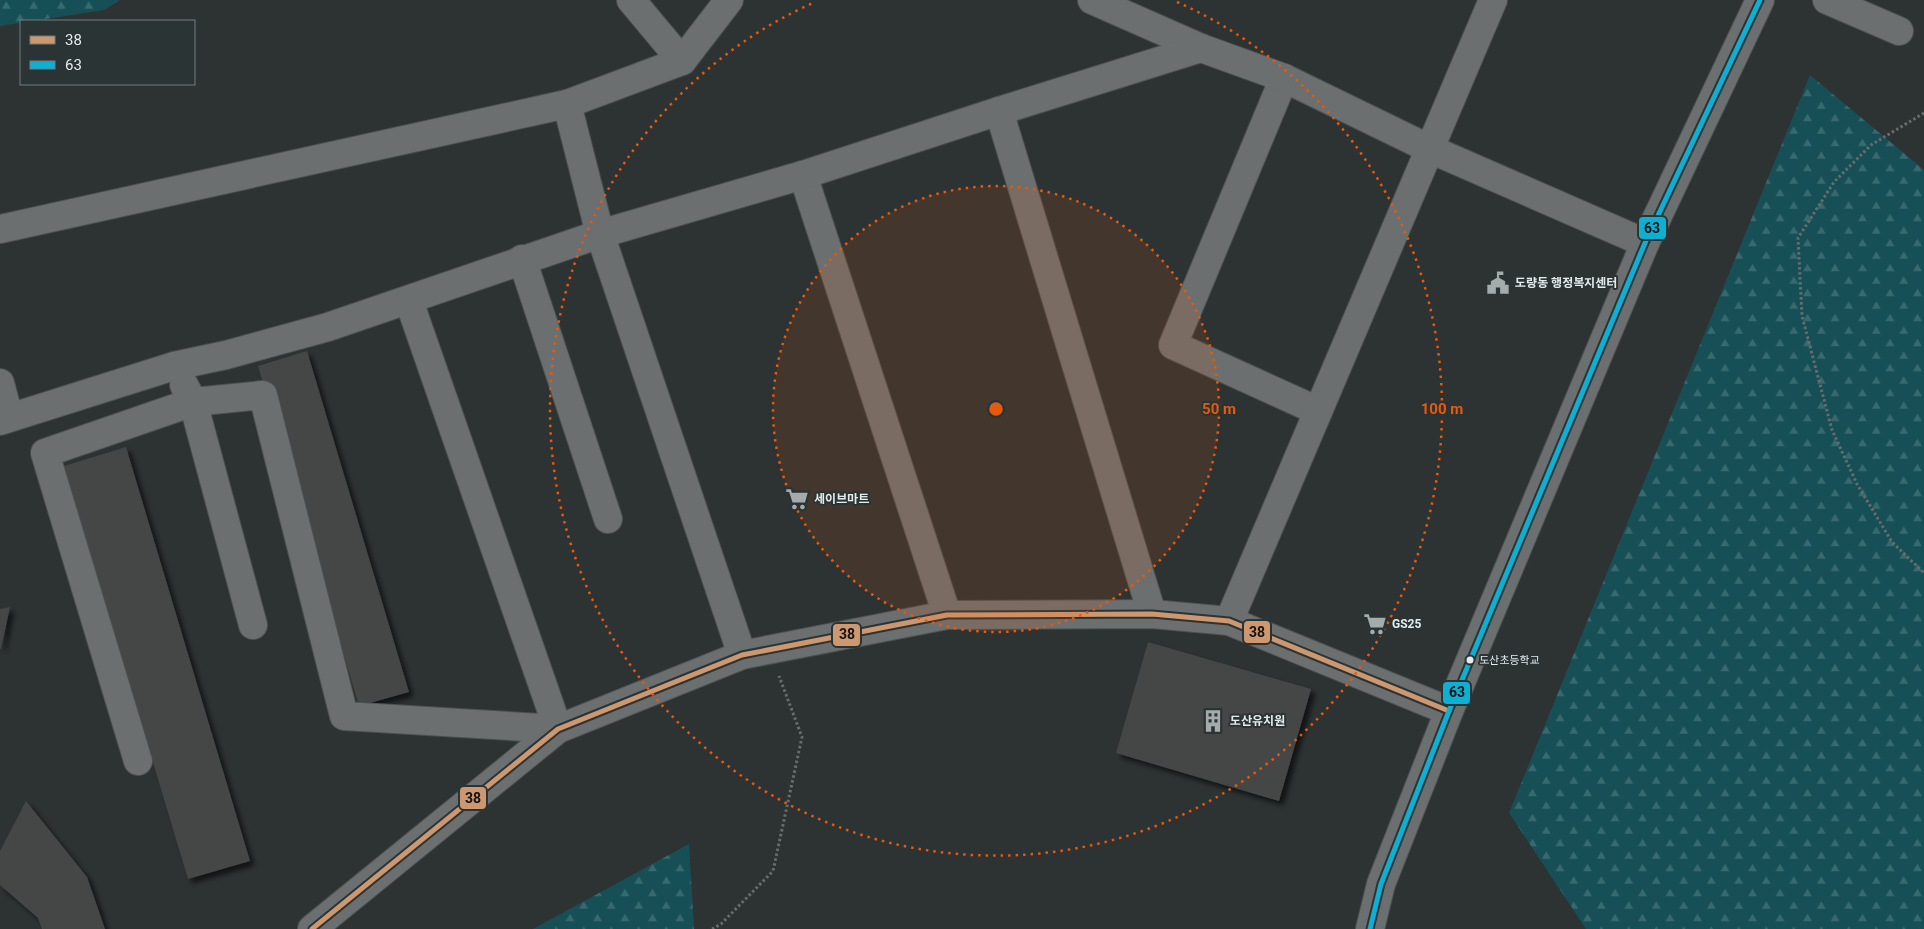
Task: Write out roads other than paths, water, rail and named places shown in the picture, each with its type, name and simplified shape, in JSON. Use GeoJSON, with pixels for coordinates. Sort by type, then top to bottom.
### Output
{"type":"FeatureCollection","features":[{"type":"Feature","properties":{"kind":"street"},"geometry":{"type":"LineString","coordinates":[[631,0],[682,61]]}},
{"type":"Feature","properties":{"kind":"street"},"geometry":{"type":"LineString","coordinates":[[0,229],[567,104],[682,61],[729,0]]}},
{"type":"Feature","properties":{"kind":"street"},"geometry":{"type":"LineString","coordinates":[[1092,0],[1201,48],[1284,78],[1430,149],[1645,243]]}},
{"type":"Feature","properties":{"kind":"street"},"geometry":{"type":"LineString","coordinates":[[1230,621],[1493,0]]}},
{"type":"Feature","properties":{"kind":"street"},"geometry":{"type":"LineString","coordinates":[[1370,929],[1381,884],[1449,711],[1645,243],[1760,0]]}},
{"type":"Feature","properties":{"kind":"street"},"geometry":{"type":"LineString","coordinates":[[1827,0],[1899,31]]}},
{"type":"Feature","properties":{"kind":"street"},"geometry":{"type":"LineString","coordinates":[[0,383],[4,419],[174,366],[226,355],[328,327],[409,301],[522,259],[600,234],[803,175],[998,111],[1201,48]]}},
{"type":"Feature","properties":{"kind":"street"},"geometry":{"type":"LineString","coordinates":[[1284,78],[1173,345],[1318,412]]}},
{"type":"Feature","properties":{"kind":"street"},"geometry":{"type":"LineString","coordinates":[[567,104],[600,234],[742,656]]}},
{"type":"Feature","properties":{"kind":"street"},"geometry":{"type":"LineString","coordinates":[[998,111],[1152,614]]}},
{"type":"Feature","properties":{"kind":"street"},"geometry":{"type":"LineString","coordinates":[[803,175],[947,615]]}},
{"type":"Feature","properties":{"kind":"street"},"geometry":{"type":"LineString","coordinates":[[522,259],[608,519]]}},
{"type":"Feature","properties":{"kind":"street"},"geometry":{"type":"LineString","coordinates":[[409,301],[558,729]]}},
{"type":"Feature","properties":{"kind":"street"},"geometry":{"type":"LineString","coordinates":[[174,366],[193,402],[253,625]]}},
{"type":"Feature","properties":{"kind":"street"},"geometry":{"type":"LineString","coordinates":[[138,762],[45,453],[193,402],[263,395],[344,716],[558,729]]}},
{"type":"Feature","properties":{"kind":"street"},"geometry":{"type":"LineString","coordinates":[[312,929],[558,729],[742,656],[947,615],[1152,614],[1230,621],[1449,711]]}},
{"type":"Feature","properties":{"kind":"place","name":"도량동 행정복지센터"},"geometry":{"type":"Point","coordinates":[1498,283]}},
{"type":"Feature","properties":{"kind":"place","name":"세이브마트"},"geometry":{"type":"Point","coordinates":[797,499]}},
{"type":"Feature","properties":{"kind":"place","name":"GS25"},"geometry":{"type":"Point","coordinates":[1375,624]}},
{"type":"Feature","properties":{"kind":"place","name":"도산초등학교"},"geometry":{"type":"Point","coordinates":[1470,660]}},
{"type":"Feature","properties":{"kind":"place","name":"도산유치원"},"geometry":{"type":"Point","coordinates":[1213,721]}}]}
